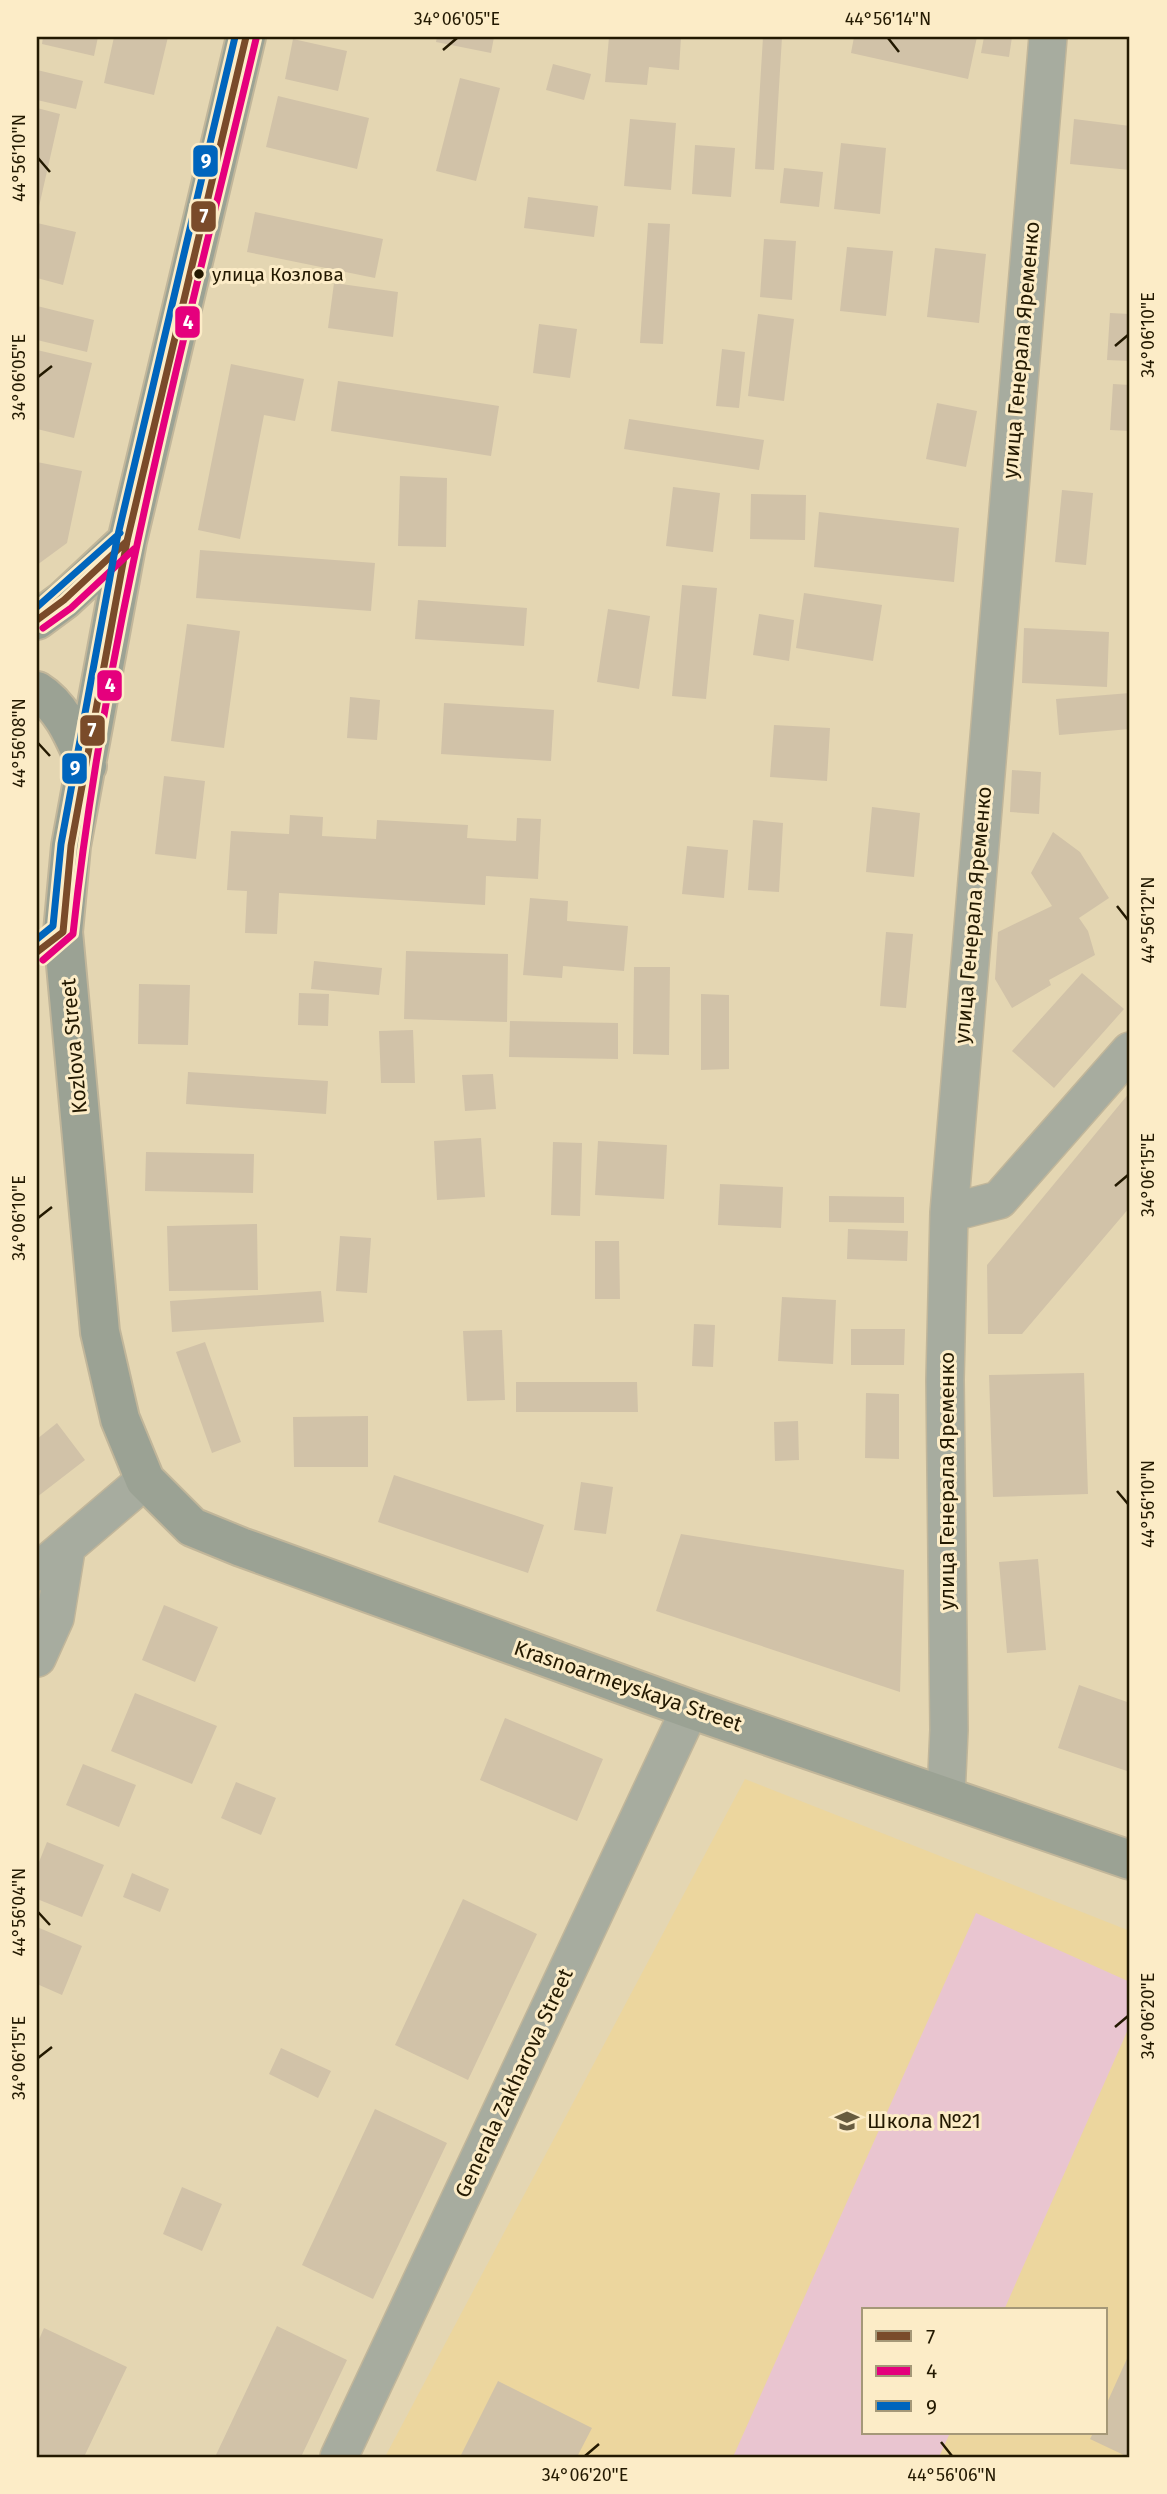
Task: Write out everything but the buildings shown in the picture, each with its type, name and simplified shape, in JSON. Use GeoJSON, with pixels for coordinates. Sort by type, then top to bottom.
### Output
{"type":"FeatureCollection","features":[{"type":"Feature","properties":{"kind":"main road","name":"Kozlova Street"},"geometry":{"type":"LineString","coordinates":[[145,1480],[120,1419],[100,1332],[50,942],[87,766],[127,541],[246,37]]}},
{"type":"Feature","properties":{"kind":"main road"},"geometry":{"type":"LineString","coordinates":[[37,620],[64,600],[127,541]]}},
{"type":"Feature","properties":{"kind":"main road"},"geometry":{"type":"LineString","coordinates":[[37,691],[45,696],[68,723],[87,766]]}},
{"type":"Feature","properties":{"kind":"main road","name":"Krasnoarmeyskaya Street"},"geometry":{"type":"LineString","coordinates":[[145,1480],[192,1527],[690,1709],[1130,1860]]}},
{"type":"Feature","properties":{"kind":"street","name":"улица Генерала Яременко"},"geometry":{"type":"LineString","coordinates":[[946,1795],[948,1730],[945,1380],[949,1213],[1048,37]]}},
{"type":"Feature","properties":{"kind":"street"},"geometry":{"type":"LineString","coordinates":[[949,1213],[999,1200],[1130,1051]]}},
{"type":"Feature","properties":{"kind":"street"},"geometry":{"type":"LineString","coordinates":[[37,1572],[145,1480]]}},
{"type":"Feature","properties":{"kind":"street"},"geometry":{"type":"LineString","coordinates":[[37,1658],[55,1618],[66,1550]]}},
{"type":"Feature","properties":{"kind":"street","name":"Generala Zakharova Street"},"geometry":{"type":"LineString","coordinates":[[339,2457],[690,1709]]}},
{"type":"Feature","properties":{"kind":"shaded area","name":"Школа №21"},"geometry":{"type":"Polygon","coordinates":[[[745,1779],[1130,1931],[1130,2457],[385,2457],[745,1779]]]}},
{"type":"Feature","properties":{"kind":"shaded area"},"geometry":{"type":"Polygon","coordinates":[[[976,1913],[1130,1982],[1130,2025],[1005,2308],[862,2308],[862,2434],[950,2434],[939,2457],[733,2457],[976,1913]]]}},
{"type":"Feature","properties":{"kind":"transit line","name":"9"},"geometry":{"type":"LineString","coordinates":[[37,939],[53,926],[61,844],[117,539],[235,37]]}},
{"type":"Feature","properties":{"kind":"transit line","name":"7"},"geometry":{"type":"LineString","coordinates":[[37,952],[63,932],[71,846],[127,541],[246,37]]}},
{"type":"Feature","properties":{"kind":"transit line","name":"4"},"geometry":{"type":"LineString","coordinates":[[43,960],[73,934],[105,708],[127,596],[150,484],[256,39]]}},
{"type":"Feature","properties":{"kind":"transit line","name":"9"},"geometry":{"type":"LineString","coordinates":[[37,607],[120,533]]}},
{"type":"Feature","properties":{"kind":"transit line","name":"7"},"geometry":{"type":"LineString","coordinates":[[37,620],[64,600],[127,541]]}},
{"type":"Feature","properties":{"kind":"transit line","name":"4"},"geometry":{"type":"LineString","coordinates":[[43,628],[71,608],[134,549]]}},
{"type":"Feature","properties":{"kind":"place","name":"улица Козлова"},"geometry":{"type":"Point","coordinates":[199,274]}},
{"type":"Feature","properties":{"kind":"place","name":"Школа №21"},"geometry":{"type":"Point","coordinates":[847,2121]}}]}
